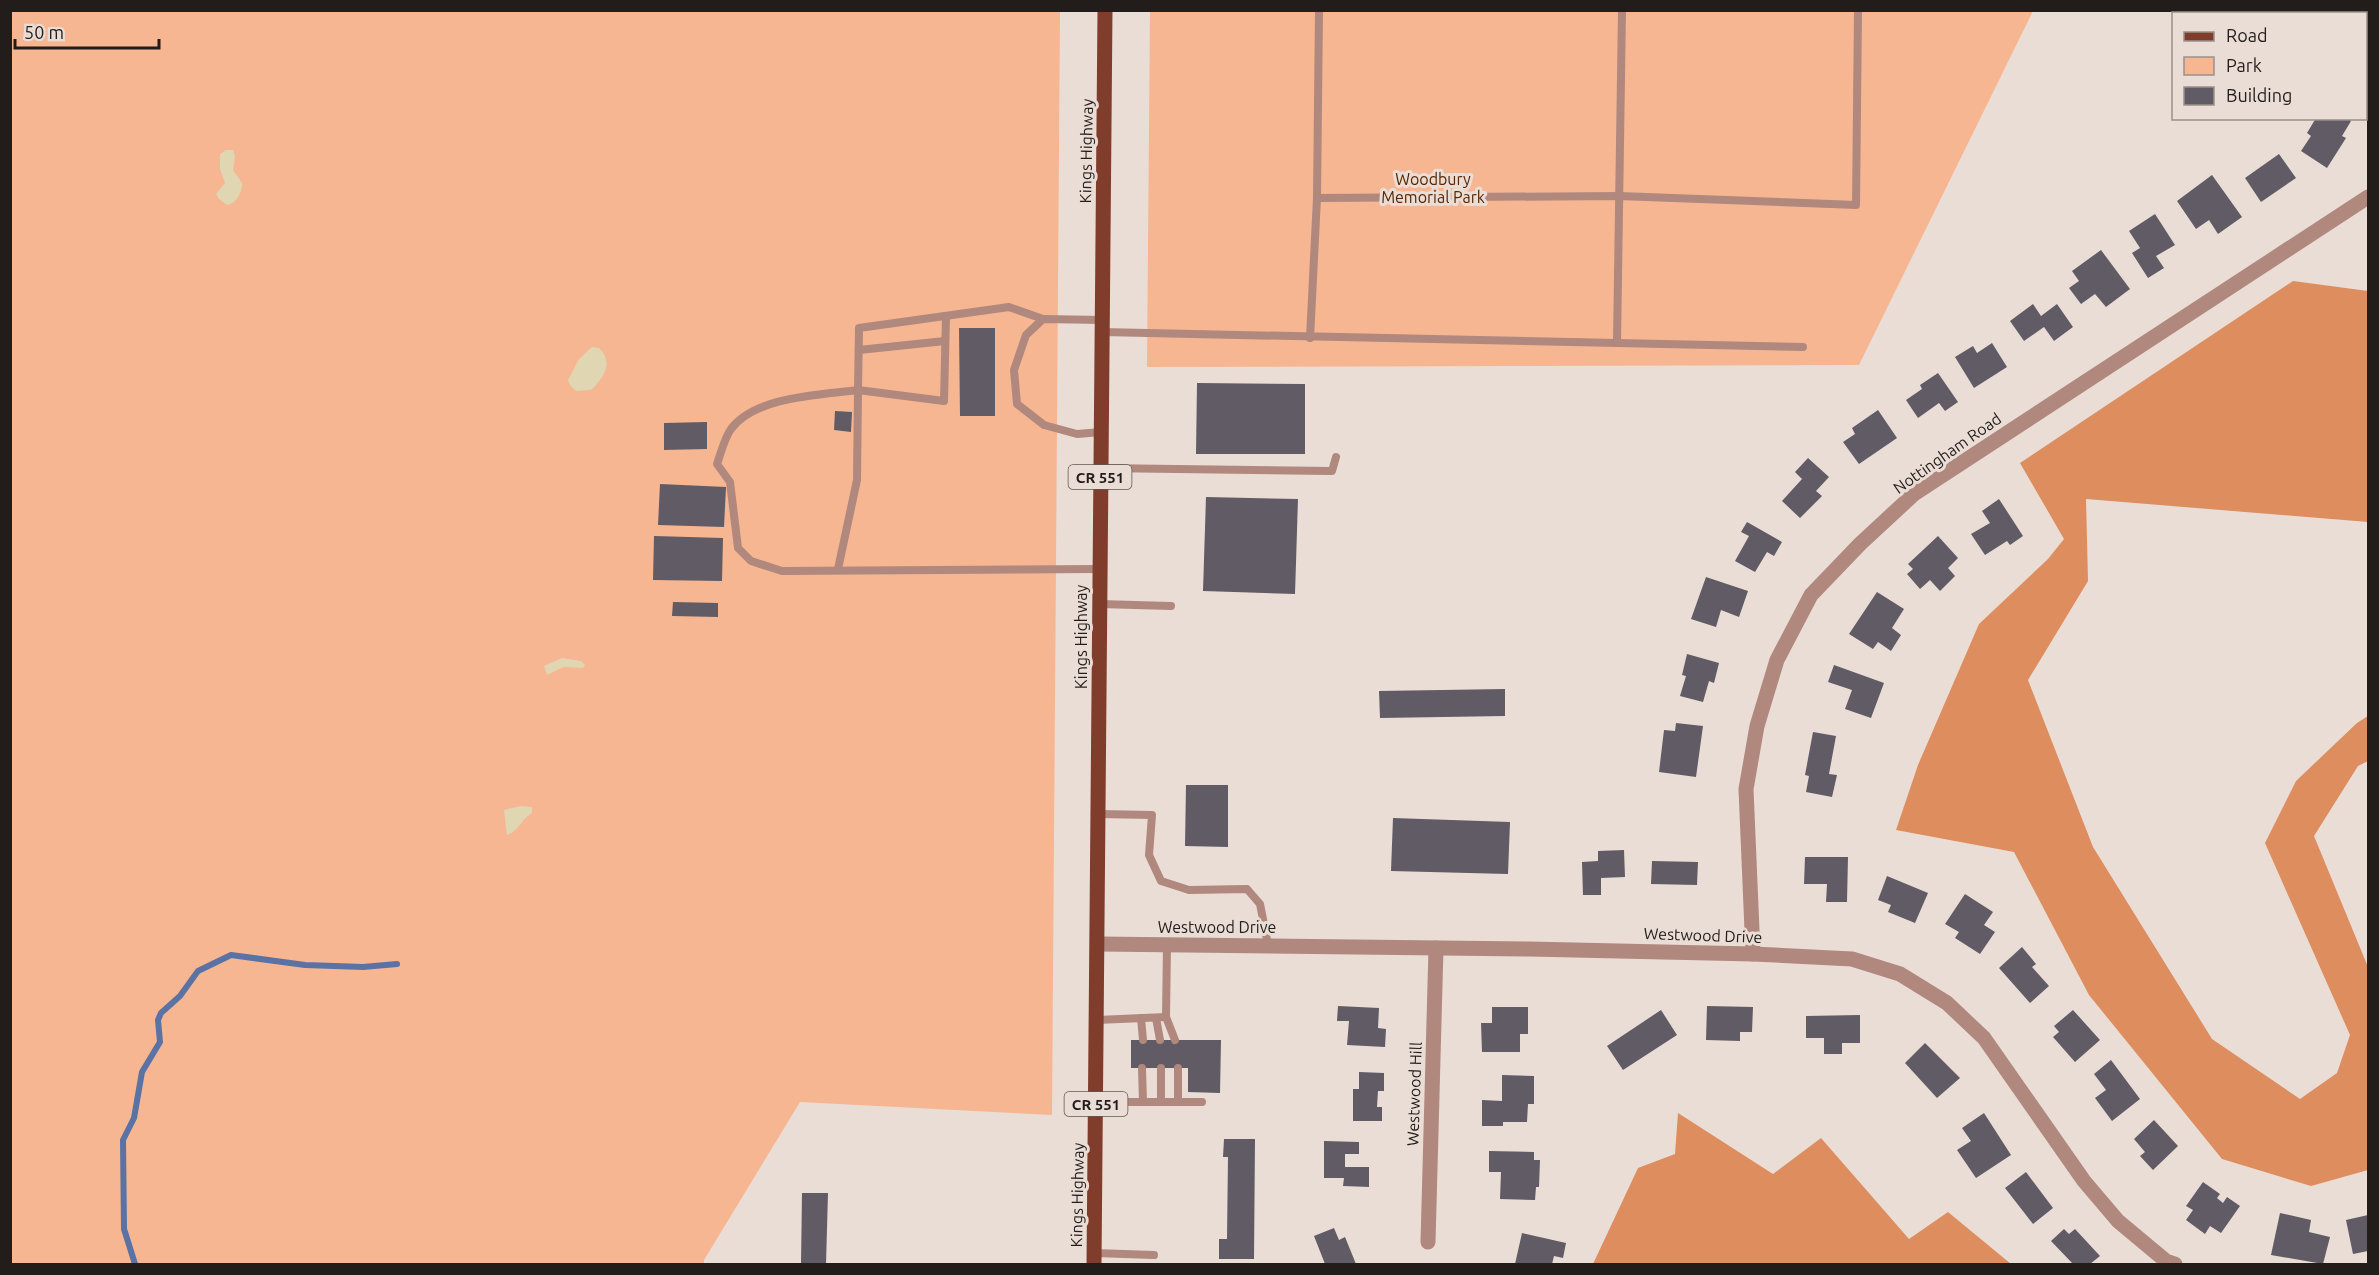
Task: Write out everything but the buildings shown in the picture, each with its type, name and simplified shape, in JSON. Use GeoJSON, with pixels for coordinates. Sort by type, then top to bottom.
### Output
{"type":"FeatureCollection","features":[{"type":"Feature","properties":{"kind":"main road","name":"Kings Highway"},"geometry":{"type":"LineString","coordinates":[[1094,1259],[1105,10]]}},
{"type":"Feature","properties":{"kind":"street","name":"Nottingham Road"},"geometry":{"type":"LineString","coordinates":[[1754,954],[1746,789],[1757,726],[1777,660],[1811,595],[1860,543],[1914,494],[2368,197]]}},
{"type":"Feature","properties":{"kind":"street","name":"Westwood Drive"},"geometry":{"type":"LineString","coordinates":[[1098,944],[1754,954],[1852,959],[1900,974],[1947,1003],[1984,1038],[2084,1181],[2118,1221],[2166,1261],[2175,1264]]}},
{"type":"Feature","properties":{"kind":"street","name":"Westwood Hill"},"geometry":{"type":"LineString","coordinates":[[1428,1242],[1436,948]]}},
{"type":"Feature","properties":{"kind":"lane"},"geometry":{"type":"LineString","coordinates":[[1310,338],[1317,198],[1319,10]]}},
{"type":"Feature","properties":{"kind":"lane"},"geometry":{"type":"LineString","coordinates":[[1617,343],[1622,10]]}},
{"type":"Feature","properties":{"kind":"lane"},"geometry":{"type":"LineString","coordinates":[[1317,198],[1619,196],[1856,205],[1858,10]]}},
{"type":"Feature","properties":{"kind":"lane"},"geometry":{"type":"LineString","coordinates":[[838,569],[857,480],[859,328],[1010,307],[1043,320],[1102,326],[1310,338],[1803,347]]}},
{"type":"Feature","properties":{"kind":"lane"},"geometry":{"type":"LineString","coordinates":[[946,316],[944,401],[858,390],[771,404],[747,414],[730,430],[717,464],[730,482],[738,548],[751,561],[782,571],[1099,569]]}},
{"type":"Feature","properties":{"kind":"lane"},"geometry":{"type":"LineString","coordinates":[[1043,320],[1026,335],[1014,370],[1017,404],[1044,425],[1077,434],[1101,432]]}},
{"type":"Feature","properties":{"kind":"lane"},"geometry":{"type":"LineString","coordinates":[[859,350],[945,341]]}},
{"type":"Feature","properties":{"kind":"lane"},"geometry":{"type":"LineString","coordinates":[[1101,468],[1332,471],[1336,457]]}},
{"type":"Feature","properties":{"kind":"lane"},"geometry":{"type":"LineString","coordinates":[[1099,604],[1171,606]]}},
{"type":"Feature","properties":{"kind":"lane"},"geometry":{"type":"LineString","coordinates":[[1098,814],[1152,815],[1149,855],[1161,881],[1189,890],[1247,889],[1260,904],[1268,945]]}},
{"type":"Feature","properties":{"kind":"lane"},"geometry":{"type":"LineString","coordinates":[[1167,944],[1166,1017],[1175,1040]]}},
{"type":"Feature","properties":{"kind":"lane"},"geometry":{"type":"LineString","coordinates":[[1097,1020],[1166,1017]]}},
{"type":"Feature","properties":{"kind":"lane"},"geometry":{"type":"LineString","coordinates":[[1141,1018],[1143,1040]]}},
{"type":"Feature","properties":{"kind":"lane"},"geometry":{"type":"LineString","coordinates":[[1156,1018],[1160,1040]]}},
{"type":"Feature","properties":{"kind":"lane"},"geometry":{"type":"LineString","coordinates":[[1142,1068],[1143,1102]]}},
{"type":"Feature","properties":{"kind":"lane"},"geometry":{"type":"LineString","coordinates":[[1161,1068],[1161,1102]]}},
{"type":"Feature","properties":{"kind":"lane"},"geometry":{"type":"LineString","coordinates":[[1178,1068],[1178,1102]]}},
{"type":"Feature","properties":{"kind":"lane"},"geometry":{"type":"LineString","coordinates":[[1096,1102],[1202,1102]]}},
{"type":"Feature","properties":{"kind":"lane"},"geometry":{"type":"LineString","coordinates":[[1094,1259],[1154,1255]]}},
{"type":"Feature","properties":{"kind":"green space"},"geometry":{"type":"Polygon","coordinates":[[[11,11],[1060,11],[1052,1115],[800,1102],[704,1260],[704,1264],[11,1264],[11,11]]]}},
{"type":"Feature","properties":{"kind":"green space","name":"Woodbury Memorial Park"},"geometry":{"type":"Polygon","coordinates":[[[1150,11],[2033,11],[1859,365],[1147,367],[1150,11]]]}},
{"type":"Feature","properties":{"kind":"shaded area"},"geometry":{"type":"Polygon","coordinates":[[[2293,281],[2368,291],[2368,522],[2086,499],[2088,581],[2028,680],[2093,847],[2212,1039],[2300,1099],[2337,1073],[2350,1035],[2265,843],[2296,781],[2357,723],[2368,716],[2368,761],[2358,766],[2314,836],[2368,967],[2368,1170],[2311,1186],[2222,1159],[2089,995],[2014,852],[1896,830],[1918,765],[1979,624],[2048,559],[2064,539],[2020,463],[2293,281]]]}},
{"type":"Feature","properties":{"kind":"shaded area"},"geometry":{"type":"Polygon","coordinates":[[[1678,1113],[1773,1174],[1821,1138],[1909,1239],[1948,1212],[2011,1264],[1593,1264],[1638,1168],[1675,1154],[1678,1113]]]}},
{"type":"Feature","properties":{"kind":"sand"},"geometry":{"type":"Polygon","coordinates":[[[226,150],[233,150],[235,156],[233,170],[242,183],[238,197],[227,205],[216,194],[225,183],[220,169],[220,154],[226,150]]]}},
{"type":"Feature","properties":{"kind":"sand"},"geometry":{"type":"Polygon","coordinates":[[[592,347],[599,348],[603,353],[606,359],[606,370],[591,390],[576,391],[568,380],[579,359],[592,347]]]}},
{"type":"Feature","properties":{"kind":"sand"},"geometry":{"type":"Polygon","coordinates":[[[562,658],[581,661],[585,665],[583,668],[563,667],[547,675],[544,666],[562,658]]]}},
{"type":"Feature","properties":{"kind":"sand"},"geometry":{"type":"Polygon","coordinates":[[[521,806],[532,807],[532,813],[507,835],[504,810],[521,806]]]}},
{"type":"Feature","properties":{"kind":"waterway"},"geometry":{"type":"LineString","coordinates":[[135,1264],[124,1229],[123,1140],[134,1118],[142,1072],[160,1042],[158,1020],[161,1013],[180,996],[198,971],[231,955],[305,965],[363,967],[397,964]]}}]}
